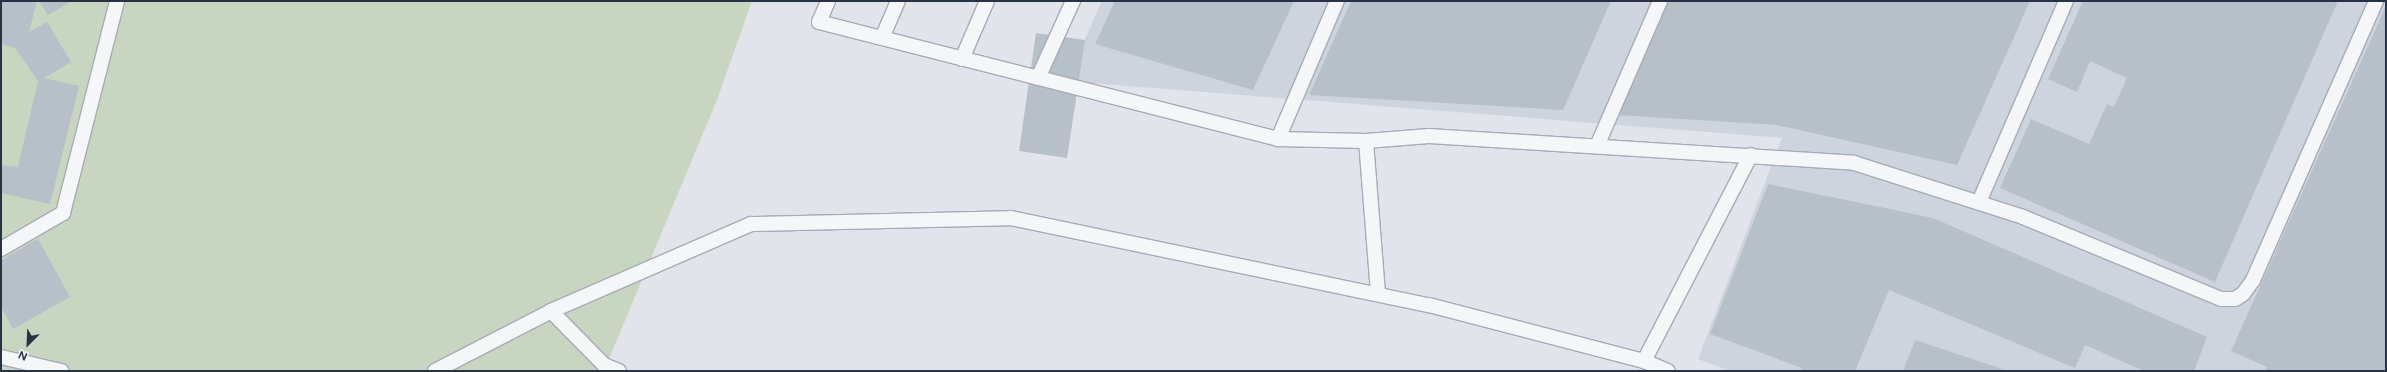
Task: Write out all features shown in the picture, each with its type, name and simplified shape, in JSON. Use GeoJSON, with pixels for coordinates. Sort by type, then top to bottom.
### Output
{"type":"FeatureCollection","features":[{"type":"Feature","properties":{"kind":"lane"},"geometry":{"type":"LineString","coordinates":[[1,249],[63,213],[117,1]]}},
{"type":"Feature","properties":{"kind":"lane"},"geometry":{"type":"LineString","coordinates":[[828,1],[819,22],[1278,139],[1366,142],[1429,136],[1751,155],[1854,163],[1979,202],[2221,299],[2235,299],[2253,280],[2376,1]]}},
{"type":"Feature","properties":{"kind":"lane"},"geometry":{"type":"LineString","coordinates":[[882,38],[898,1]]}},
{"type":"Feature","properties":{"kind":"lane"},"geometry":{"type":"LineString","coordinates":[[962,58],[988,1]]}},
{"type":"Feature","properties":{"kind":"lane"},"geometry":{"type":"LineString","coordinates":[[1038,78],[1073,1]]}},
{"type":"Feature","properties":{"kind":"lane"},"geometry":{"type":"LineString","coordinates":[[1278,139],[1337,1]]}},
{"type":"Feature","properties":{"kind":"lane"},"geometry":{"type":"LineString","coordinates":[[1598,146],[1660,1]]}},
{"type":"Feature","properties":{"kind":"lane"},"geometry":{"type":"LineString","coordinates":[[1979,202],[2066,1]]}},
{"type":"Feature","properties":{"kind":"lane"},"geometry":{"type":"LineString","coordinates":[[1366,142],[1378,294]]}},
{"type":"Feature","properties":{"kind":"lane"},"geometry":{"type":"LineString","coordinates":[[1644,361],[1751,155]]}},
{"type":"Feature","properties":{"kind":"lane"},"geometry":{"type":"LineString","coordinates":[[435,371],[552,311],[751,224],[1011,218],[1378,294],[1644,361],[1668,371]]}},
{"type":"Feature","properties":{"kind":"lane"},"geometry":{"type":"LineString","coordinates":[[552,311],[604,365],[619,371]]}},
{"type":"Feature","properties":{"kind":"lane"},"geometry":{"type":"LineString","coordinates":[[1,357],[61,371]]}},
{"type":"Feature","properties":{"kind":"shaded area"},"geometry":{"type":"Polygon","coordinates":[[[1102,1],[2386,1],[2386,371],[1730,371],[1698,359],[1782,138],[1066,81],[1102,1]]]}},
{"type":"Feature","properties":{"kind":"green space"},"geometry":{"type":"Polygon","coordinates":[[[1,1],[752,1],[717,100],[604,371],[1,371],[1,1]]]}},
{"type":"Feature","properties":{"kind":"building"},"geometry":{"type":"Polygon","coordinates":[[[1,1],[37,1],[29,32],[47,22],[71,62],[44,78],[79,86],[50,204],[1,193],[1,165],[18,167],[38,81],[15,48],[1,44],[1,1]]]}},
{"type":"Feature","properties":{"kind":"building"},"geometry":{"type":"Polygon","coordinates":[[[39,1],[72,1],[48,15],[39,1]]]}},
{"type":"Feature","properties":{"kind":"building"},"geometry":{"type":"Polygon","coordinates":[[[1115,1],[1294,1],[1253,90],[1095,44],[1115,1]]]}},
{"type":"Feature","properties":{"kind":"building"},"geometry":{"type":"Polygon","coordinates":[[[1351,1],[1611,1],[1563,110],[1309,95],[1351,1]]]}},
{"type":"Feature","properties":{"kind":"building"},"geometry":{"type":"Polygon","coordinates":[[[1668,1],[2030,1],[1957,165],[1777,125],[1617,115],[1668,1]]]}},
{"type":"Feature","properties":{"kind":"building"},"geometry":{"type":"Polygon","coordinates":[[[2083,1],[2338,1],[2215,282],[2000,188],[2031,119],[2089,144],[2107,104],[2114,107],[2127,78],[2090,61],[2077,92],[2048,79],[2083,1]]]}},
{"type":"Feature","properties":{"kind":"building"},"geometry":{"type":"Polygon","coordinates":[[[2386,6],[2386,371],[2265,371],[2267,367],[2231,351],[2386,6]]]}},
{"type":"Feature","properties":{"kind":"building"},"geometry":{"type":"Polygon","coordinates":[[[1036,33],[1085,40],[1067,158],[1019,151],[1036,33]]]}},
{"type":"Feature","properties":{"kind":"building"},"geometry":{"type":"Polygon","coordinates":[[[1768,184],[1933,218],[2207,337],[2194,371],[2144,371],[2085,345],[2075,368],[1889,290],[1855,371],[1800,371],[1802,368],[1710,334],[1768,184]]]}},
{"type":"Feature","properties":{"kind":"building"},"geometry":{"type":"Polygon","coordinates":[[[38,239],[70,297],[13,329],[1,307],[1,260],[38,239]]]}},
{"type":"Feature","properties":{"kind":"building"},"geometry":{"type":"Polygon","coordinates":[[[1915,340],[2008,371],[1903,371],[1915,340]]]}}]}
